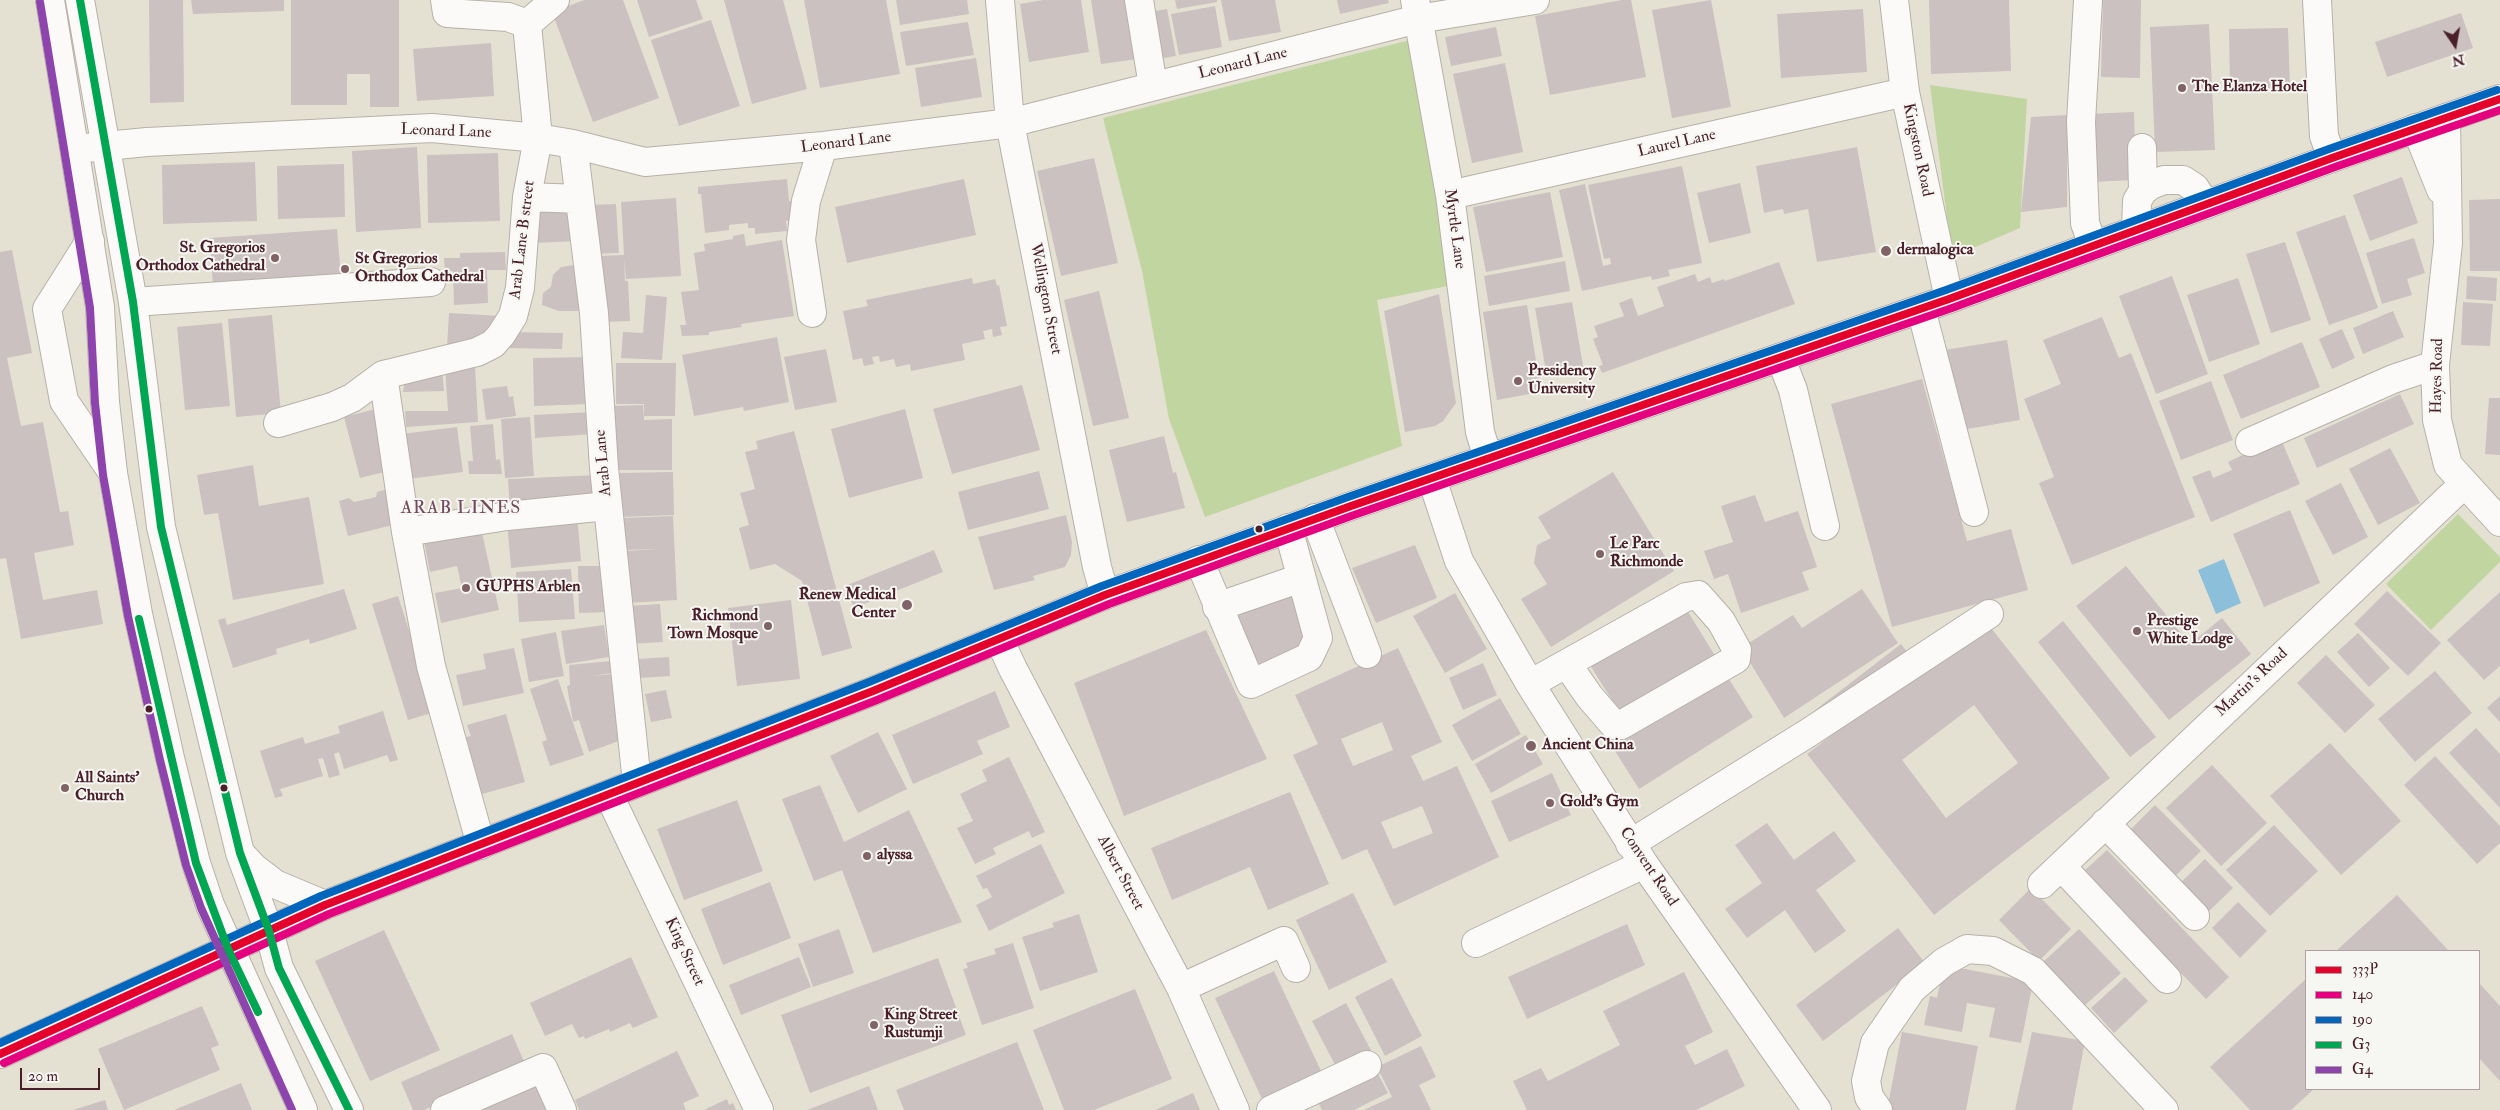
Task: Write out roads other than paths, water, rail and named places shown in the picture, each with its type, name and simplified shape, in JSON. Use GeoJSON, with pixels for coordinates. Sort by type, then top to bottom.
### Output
{"type":"FeatureCollection","features":[{"type":"Feature","properties":{"kind":"street"},"geometry":{"type":"LineString","coordinates":[[50,0],[76,149],[100,307],[105,402],[113,473],[138,614],[170,758],[196,863],[210,905],[228,949],[303,1110]]}},
{"type":"Feature","properties":{"kind":"street"},"geometry":{"type":"LineString","coordinates":[[80,0],[133,302],[161,527],[240,853],[269,931],[279,968],[349,1110]]}},
{"type":"Feature","properties":{"kind":"street"},"geometry":{"type":"LineString","coordinates":[[445,0],[447,13],[508,17],[527,24],[555,0]]}},
{"type":"Feature","properties":{"kind":"street","name":"Wellington Street"},"geometry":{"type":"LineString","coordinates":[[1000,0],[1010,123],[1097,567],[1105,595]]}},
{"type":"Feature","properties":{"kind":"street"},"geometry":{"type":"LineString","coordinates":[[1139,0],[1153,86]]}},
{"type":"Feature","properties":{"kind":"street","name":"Leonard Lane"},"geometry":{"type":"LineString","coordinates":[[76,149],[147,142],[432,128],[538,138],[573,144],[645,162],[823,146],[1010,123],[1153,86],[1417,10],[1534,0]]}},
{"type":"Feature","properties":{"kind":"street","name":"Kingston Road"},"geometry":{"type":"LineString","coordinates":[[1894,0],[1904,92],[1949,299]]}},
{"type":"Feature","properties":{"kind":"street"},"geometry":{"type":"LineString","coordinates":[[2088,0],[2081,122],[2085,223],[2093,246]]}},
{"type":"Feature","properties":{"kind":"street"},"geometry":{"type":"LineString","coordinates":[[2317,0],[2324,136],[2332,158]]}},
{"type":"Feature","properties":{"kind":"street","name":"Myrtle Lane"},"geometry":{"type":"LineString","coordinates":[[1417,10],[1450,195],[1480,432],[1488,458]]}},
{"type":"Feature","properties":{"kind":"street","name":"Arab Lane B street"},"geometry":{"type":"LineString","coordinates":[[278,423],[332,408],[352,398],[383,375],[477,352],[493,344],[501,336],[513,316],[520,288],[527,197],[538,138],[527,24]]}},
{"type":"Feature","properties":{"kind":"street","name":"Laurel Lane"},"geometry":{"type":"LineString","coordinates":[[1450,195],[1904,92]]}},
{"type":"Feature","properties":{"kind":"street"},"geometry":{"type":"LineString","coordinates":[[0,1054],[325,905],[609,795],[1105,595],[1315,518],[1781,359],[2332,158],[2500,99]]}},
{"type":"Feature","properties":{"kind":"street","name":"Hayes Road"},"geometry":{"type":"LineString","coordinates":[[2446,118],[2448,244],[2435,365],[2437,420],[2448,465],[2500,522]]}},
{"type":"Feature","properties":{"kind":"street","name":"Hayes Road"},"geometry":{"type":"LineString","coordinates":[[2416,128],[2448,208]]}},
{"type":"Feature","properties":{"kind":"street","name":"Arab Lane"},"geometry":{"type":"LineString","coordinates":[[573,144],[594,313],[608,506],[637,783]]}},
{"type":"Feature","properties":{"kind":"street"},"geometry":{"type":"LineString","coordinates":[[812,313],[802,247],[802,226],[806,201],[823,146]]}},
{"type":"Feature","properties":{"kind":"street"},"geometry":{"type":"LineString","coordinates":[[2136,230],[2136,204],[2143,190],[2142,148]]}},
{"type":"Feature","properties":{"kind":"street"},"geometry":{"type":"LineString","coordinates":[[2143,190],[2164,180],[2183,180],[2195,188],[2206,205]]}},
{"type":"Feature","properties":{"kind":"street"},"geometry":{"type":"LineString","coordinates":[[527,197],[580,199]]}},
{"type":"Feature","properties":{"kind":"street"},"geometry":{"type":"LineString","coordinates":[[90,241],[48,309],[64,401],[113,473]]}},
{"type":"Feature","properties":{"kind":"street"},"geometry":{"type":"LineString","coordinates":[[133,302],[430,282]]}},
{"type":"Feature","properties":{"kind":"street"},"geometry":{"type":"LineString","coordinates":[[1920,309],[1974,512]]}},
{"type":"Feature","properties":{"kind":"street"},"geometry":{"type":"LineString","coordinates":[[1781,359],[1793,390],[1825,526]]}},
{"type":"Feature","properties":{"kind":"street"},"geometry":{"type":"LineString","coordinates":[[2250,442],[2393,379],[2435,365]]}},
{"type":"Feature","properties":{"kind":"street"},"geometry":{"type":"LineString","coordinates":[[383,375],[406,532],[430,666],[481,845]]}},
{"type":"Feature","properties":{"kind":"street","name":"Convent Road"},"geometry":{"type":"LineString","coordinates":[[1432,479],[1459,561],[1530,684],[1637,854],[1817,1110]]}},
{"type":"Feature","properties":{"kind":"street","name":"Martin's Road"},"geometry":{"type":"LineString","coordinates":[[2166,979],[2051,875],[2464,484]]}},
{"type":"Feature","properties":{"kind":"street"},"geometry":{"type":"LineString","coordinates":[[406,532],[507,516],[608,506]]}},
{"type":"Feature","properties":{"kind":"street"},"geometry":{"type":"LineString","coordinates":[[1315,518],[1367,654]]}},
{"type":"Feature","properties":{"kind":"street"},"geometry":{"type":"LineString","coordinates":[[1199,560],[1217,607],[1251,684],[1309,657],[1315,648],[1318,638],[1288,528]]}},
{"type":"Feature","properties":{"kind":"street"},"geometry":{"type":"LineString","coordinates":[[1217,607],[1301,578]]}},
{"type":"Feature","properties":{"kind":"street"},"geometry":{"type":"LineString","coordinates":[[1530,684],[1686,597],[1698,595],[1721,621],[1737,650],[1736,659],[1621,725],[1614,725],[1589,696],[1568,664]]}},
{"type":"Feature","properties":{"kind":"street"},"geometry":{"type":"LineString","coordinates":[[1476,942],[1637,854],[1800,738],[1989,614]]}},
{"type":"Feature","properties":{"kind":"street","name":"Albert Street"},"geometry":{"type":"LineString","coordinates":[[999,638],[1013,669],[1181,988],[1235,1110]]}},
{"type":"Feature","properties":{"kind":"street","name":"King Street"},"geometry":{"type":"LineString","coordinates":[[609,795],[759,1110]]}},
{"type":"Feature","properties":{"kind":"street"},"geometry":{"type":"LineString","coordinates":[[2105,823],[2195,916]]}},
{"type":"Feature","properties":{"kind":"street"},"geometry":{"type":"LineString","coordinates":[[240,853],[254,868],[276,884],[325,905]]}},
{"type":"Feature","properties":{"kind":"street"},"geometry":{"type":"LineString","coordinates":[[1181,988],[1284,941],[1296,968]]}},
{"type":"Feature","properties":{"kind":"street"},"geometry":{"type":"LineString","coordinates":[[1878,1110],[1869,1097],[1866,1081],[1875,1043],[1912,989],[1944,962],[1967,949],[1993,951],[2033,971],[2164,1110]]}},
{"type":"Feature","properties":{"kind":"street"},"geometry":{"type":"LineString","coordinates":[[1271,1110],[1367,1065]]}},
{"type":"Feature","properties":{"kind":"street"},"geometry":{"type":"LineString","coordinates":[[444,1110],[544,1068],[562,1110]]}},
{"type":"Feature","properties":{"kind":"water"},"geometry":{"type":"Polygon","coordinates":[[[2224,559],[2241,603],[2216,614],[2198,570],[2224,559]]]}},
{"type":"Feature","properties":{"kind":"place","name":"The Elanza Hotel"},"geometry":{"type":"Point","coordinates":[2182,88]}},
{"type":"Feature","properties":{"kind":"place","name":"dermalogica"},"geometry":{"type":"Point","coordinates":[1886,251]}},
{"type":"Feature","properties":{"kind":"place","name":"St. Gregorios Orthodox Cathedral"},"geometry":{"type":"Point","coordinates":[275,258]}},
{"type":"Feature","properties":{"kind":"place","name":"St Gregorios Orthodox Cathedral"},"geometry":{"type":"Point","coordinates":[345,269]}},
{"type":"Feature","properties":{"kind":"place","name":"Presidency University"},"geometry":{"type":"Point","coordinates":[1518,381]}},
{"type":"Feature","properties":{"kind":"place","name":"Le Parc Richmonde"},"geometry":{"type":"Point","coordinates":[1600,554]}},
{"type":"Feature","properties":{"kind":"place","name":"GUPHS Arblen"},"geometry":{"type":"Point","coordinates":[466,588]}},
{"type":"Feature","properties":{"kind":"place","name":"Renew Medical Center"},"geometry":{"type":"Point","coordinates":[907,605]}},
{"type":"Feature","properties":{"kind":"place","name":"Richmond Town Mosque"},"geometry":{"type":"Point","coordinates":[768,626]}},
{"type":"Feature","properties":{"kind":"place","name":"Prestige White Lodge"},"geometry":{"type":"Point","coordinates":[2137,631]}},
{"type":"Feature","properties":{"kind":"place","name":"Ancient China"},"geometry":{"type":"Point","coordinates":[1531,746]}},
{"type":"Feature","properties":{"kind":"place","name":"All Saints' Church"},"geometry":{"type":"Point","coordinates":[65,788]}},
{"type":"Feature","properties":{"kind":"place","name":"Gold's Gym"},"geometry":{"type":"Point","coordinates":[1550,803]}},
{"type":"Feature","properties":{"kind":"place","name":"alyssa"},"geometry":{"type":"Point","coordinates":[867,856]}},
{"type":"Feature","properties":{"kind":"place","name":"King Street Rustumji"},"geometry":{"type":"Point","coordinates":[874,1025]}},
{"type":"Feature","properties":{"kind":"district","name":"ARAB LINES"},"geometry":{"type":"Point","coordinates":[461,509]}}]}
